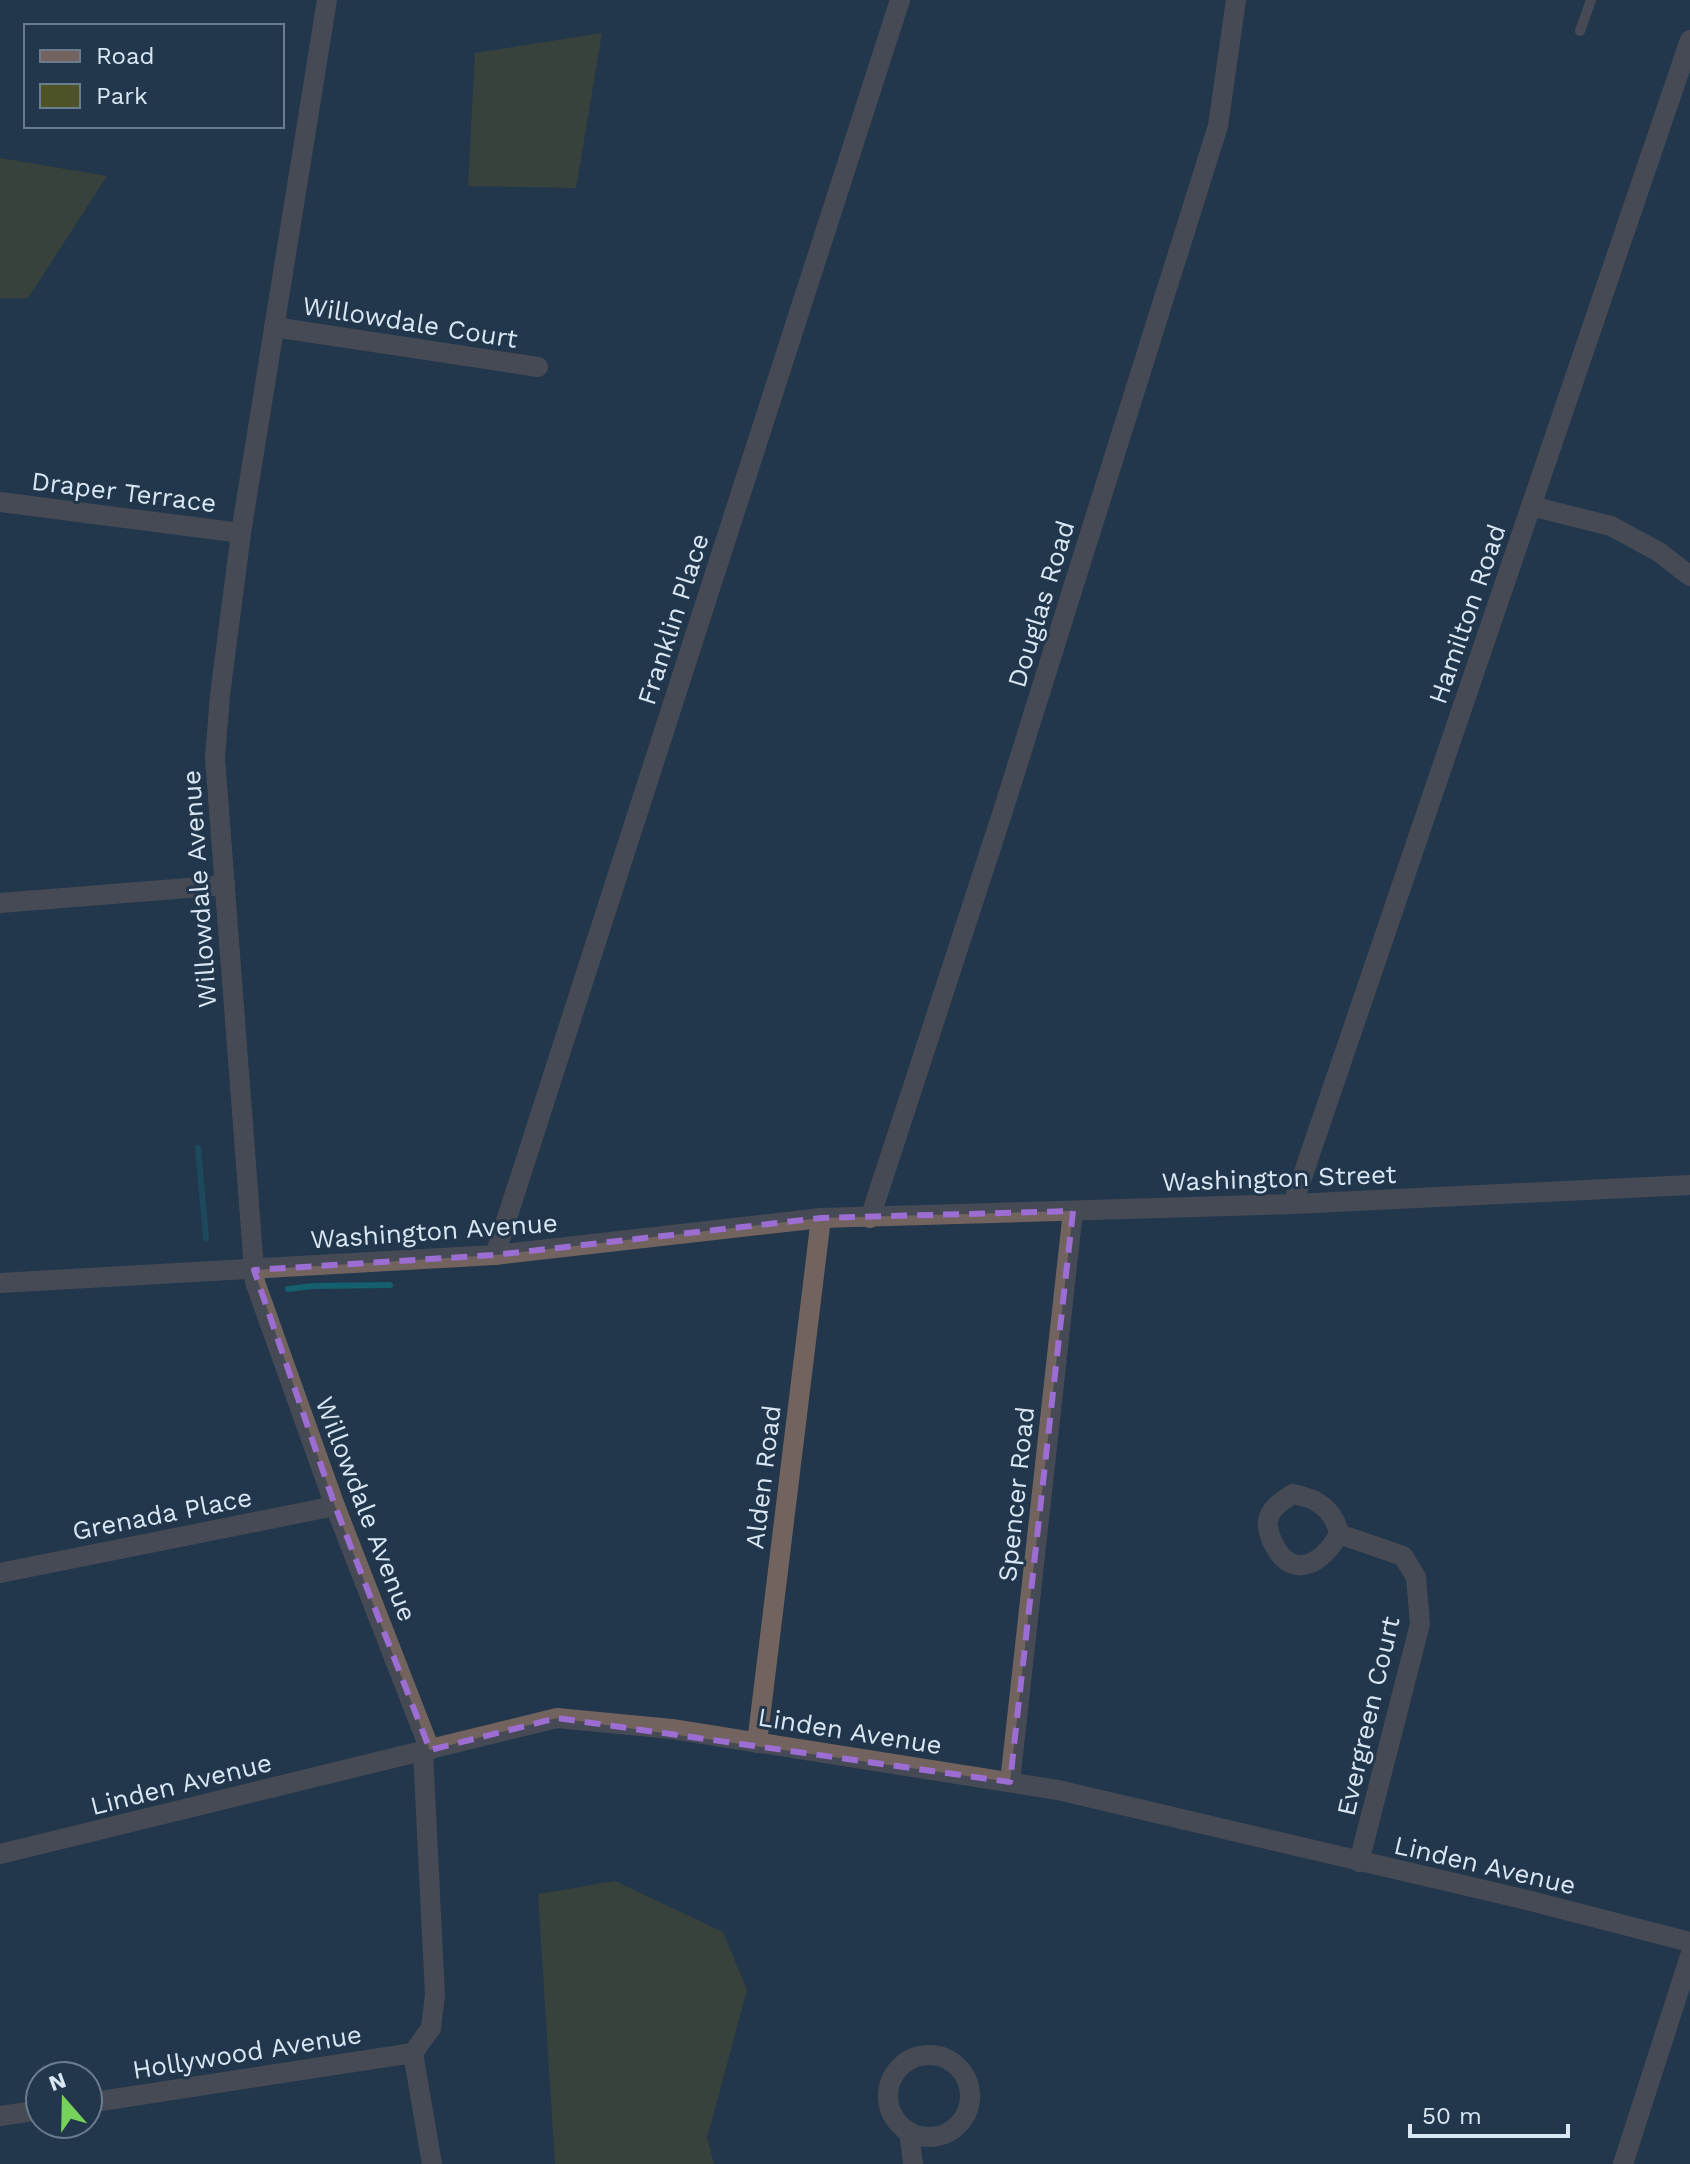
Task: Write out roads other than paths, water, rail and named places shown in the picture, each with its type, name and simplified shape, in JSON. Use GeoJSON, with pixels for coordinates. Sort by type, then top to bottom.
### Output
{"type":"FeatureCollection","features":[{"type":"Feature","properties":{"kind":"street","name":"Willowdale Avenue"},"geometry":{"type":"LineString","coordinates":[[327,0],[241,533],[215,758],[255,1282],[426,1751],[435,1995],[431,2028],[413,2053]]}},
{"type":"Feature","properties":{"kind":"street","name":"Franklin Place"},"geometry":{"type":"LineString","coordinates":[[495,1255],[900,0]]}},
{"type":"Feature","properties":{"kind":"street","name":"Douglas Road"},"geometry":{"type":"LineString","coordinates":[[870,1218],[1006,802],[1218,126],[1236,0]]}},
{"type":"Feature","properties":{"kind":"street","name":"Hamilton Road"},"geometry":{"type":"LineString","coordinates":[[1293,1204],[1690,40]]}},
{"type":"Feature","properties":{"kind":"street","name":"Willowdale Court"},"geometry":{"type":"LineString","coordinates":[[274,327],[538,367]]}},
{"type":"Feature","properties":{"kind":"street","name":"Draper Terrace"},"geometry":{"type":"LineString","coordinates":[[0,502],[241,533]]}},
{"type":"Feature","properties":{"kind":"street"},"geometry":{"type":"LineString","coordinates":[[1531,506],[1611,526],[1659,552],[1690,576]]}},
{"type":"Feature","properties":{"kind":"street"},"geometry":{"type":"LineString","coordinates":[[0,903],[225,885]]}},
{"type":"Feature","properties":{"kind":"street","name":"Washington Street"},"geometry":{"type":"LineString","coordinates":[[870,1218],[1293,1204],[1690,1185]]}},
{"type":"Feature","properties":{"kind":"street","name":"Spencer Road"},"geometry":{"type":"LineString","coordinates":[[1010,1782],[1073,1211]]}},
{"type":"Feature","properties":{"kind":"street","name":"Washington Avenue"},"geometry":{"type":"LineString","coordinates":[[0,1283],[495,1255],[821,1218],[870,1218]]}},
{"type":"Feature","properties":{"kind":"street","name":"Alden Road"},"geometry":{"type":"LineString","coordinates":[[757,1743],[821,1218]]}},
{"type":"Feature","properties":{"kind":"street","name":"Grenada Place"},"geometry":{"type":"LineString","coordinates":[[0,1573],[335,1506]]}},
{"type":"Feature","properties":{"kind":"street","name":"Evergreen Court"},"geometry":{"type":"LineString","coordinates":[[1339,1534],[1403,1556],[1416,1577],[1420,1624],[1359,1862]]}},
{"type":"Feature","properties":{"kind":"street","name":"Linden Avenue"},"geometry":{"type":"LineString","coordinates":[[0,1854],[557,1718],[672,1729],[1058,1790],[1531,1901],[1690,1942]]}},
{"type":"Feature","properties":{"kind":"street"},"geometry":{"type":"LineString","coordinates":[[1623,2164],[1690,1956]]}},
{"type":"Feature","properties":{"kind":"street"},"geometry":{"type":"LineString","coordinates":[[413,2053],[432,2164]]}},
{"type":"Feature","properties":{"kind":"street","name":"Hollywood Avenue"},"geometry":{"type":"LineString","coordinates":[[104,2101],[413,2053]]}},
{"type":"Feature","properties":{"kind":"street"},"geometry":{"type":"LineString","coordinates":[[909,2132],[934,2137],[957,2126],[965,2115],[970,2099],[968,2082],[952,2062],[928,2055],[915,2058],[895,2073],[890,2085],[890,2110],[899,2125],[909,2132],[913,2164]]}},
{"type":"Feature","properties":{"kind":"street"},"geometry":{"type":"LineString","coordinates":[[0,2116],[24,2112]]}},
{"type":"Feature","properties":{"kind":"lane"},"geometry":{"type":"LineString","coordinates":[[1580,31],[1591,0]]}},
{"type":"Feature","properties":{"kind":"waterway"},"geometry":{"type":"LineString","coordinates":[[198,1148],[206,1238]]}},
{"type":"Feature","properties":{"kind":"waterway"},"geometry":{"type":"LineString","coordinates":[[288,1289],[390,1285]]}}]}
